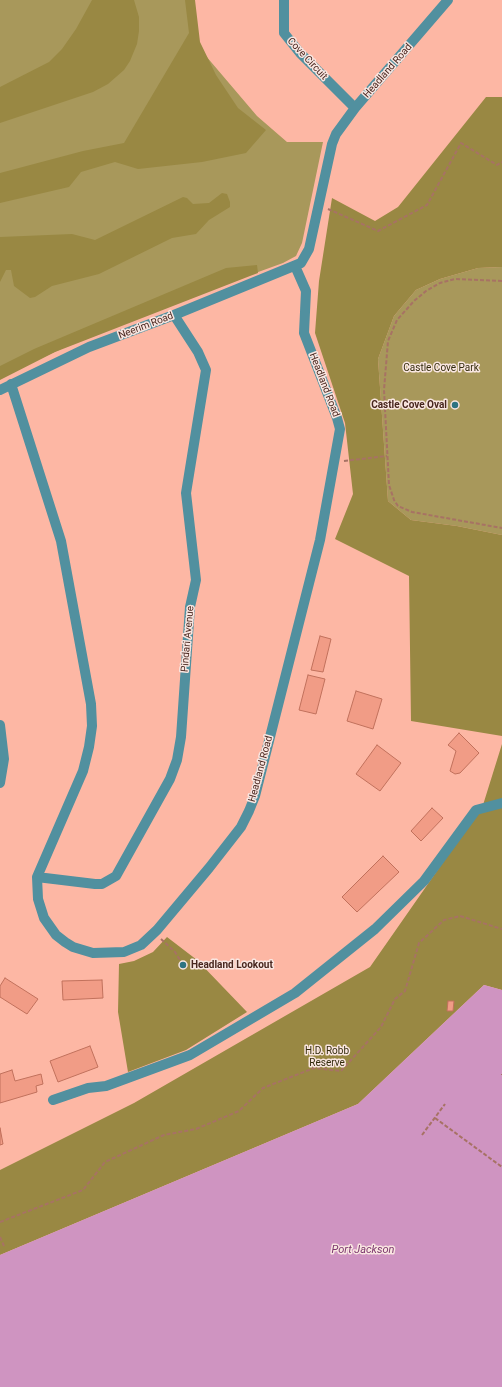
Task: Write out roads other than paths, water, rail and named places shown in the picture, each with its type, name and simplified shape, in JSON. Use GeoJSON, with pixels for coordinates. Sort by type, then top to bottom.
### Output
{"type":"FeatureCollection","features":[{"type":"Feature","properties":{"kind":"street","name":"Cove Circuit"},"geometry":{"type":"LineString","coordinates":[[284,0],[284,33],[305,58],[355,108]]}},
{"type":"Feature","properties":{"kind":"street","name":"Headland Road"},"geometry":{"type":"LineString","coordinates":[[11,384],[59,535],[91,704],[92,726],[83,771],[37,877],[38,899],[44,918],[56,935],[73,947],[93,953],[124,952],[141,945],[154,933],[241,827],[255,796],[320,540],[340,429],[307,342],[304,325],[306,292],[295,266],[304,259],[309,249],[332,144],[342,124],[448,0]]}},
{"type":"Feature","properties":{"kind":"street","name":"Neerim Road"},"geometry":{"type":"LineString","coordinates":[[0,390],[89,347],[174,316],[295,266]]}},
{"type":"Feature","properties":{"kind":"street","name":"Pindari Avenue"},"geometry":{"type":"LineString","coordinates":[[37,877],[102,884],[116,876],[170,779],[179,747],[190,607],[196,580],[186,493],[206,370],[198,352],[174,316]]}},
{"type":"Feature","properties":{"kind":"street"},"geometry":{"type":"LineString","coordinates":[[0,725],[4,759],[0,783]]}},
{"type":"Feature","properties":{"kind":"street"},"geometry":{"type":"LineString","coordinates":[[53,1100],[88,1088],[106,1086],[190,1055],[295,993],[375,929],[424,881],[476,810],[502,803]]}},
{"type":"Feature","properties":{"kind":"water","name":"Port Jackson"},"geometry":{"type":"Polygon","coordinates":[[[484,985],[502,990],[502,1387],[0,1387],[0,1255],[358,1104],[484,985]]]}},
{"type":"Feature","properties":{"kind":"place","name":"Castle Cove Oval"},"geometry":{"type":"Point","coordinates":[455,405]}},
{"type":"Feature","properties":{"kind":"place","name":"Headland Lookout"},"geometry":{"type":"Point","coordinates":[183,965]}},
{"type":"Feature","properties":{"kind":"park label","name":"Castle Cove Park"},"geometry":{"type":"Point","coordinates":[441,368]}},
{"type":"Feature","properties":{"kind":"park label","name":"H.D. Robb Reserve"},"geometry":{"type":"Point","coordinates":[327,1056]}}]}
